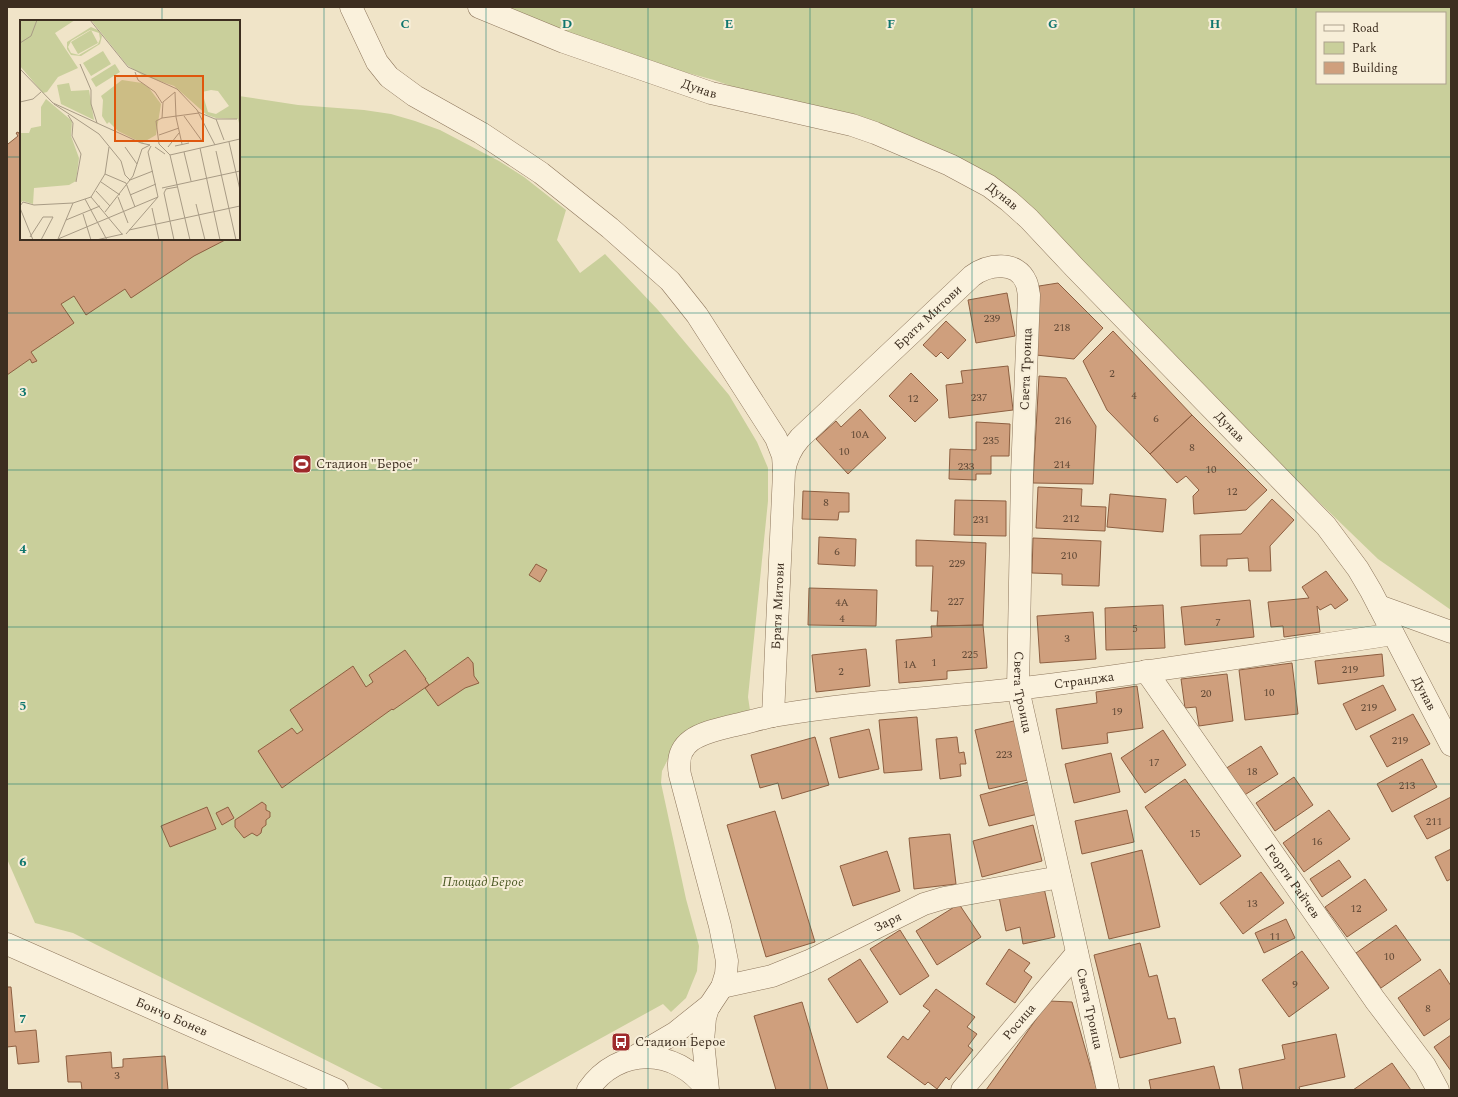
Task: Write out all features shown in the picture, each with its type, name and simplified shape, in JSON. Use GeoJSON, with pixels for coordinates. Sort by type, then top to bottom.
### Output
{"type":"FeatureCollection","features":[{"type":"Feature","properties":{"kind":"street"},"geometry":{"type":"LineString","coordinates":[[351,7],[382,70],[404,89],[503,147],[541,173],[610,228],[670,281],[697,315],[776,438],[783,456],[784,472]]}},
{"type":"Feature","properties":{"kind":"street","name":"Дунав"},"geometry":{"type":"LineString","coordinates":[[479,7],[564,42],[711,93],[868,130],[950,165],[989,186],[1009,201],[1029,219],[1326,526],[1358,569],[1448,734]]}},
{"type":"Feature","properties":{"kind":"street","name":"Братя Митови"},"geometry":{"type":"LineString","coordinates":[[773,716],[784,472],[789,454],[800,438],[972,276],[984,269],[995,266],[1005,266],[1018,272],[1026,281],[1027,286]]}},
{"type":"Feature","properties":{"kind":"street","name":"Света Троица"},"geometry":{"type":"LineString","coordinates":[[1027,286],[1029,301],[1022,475],[1018,689],[1108,1090]]}},
{"type":"Feature","properties":{"kind":"street"},"geometry":{"type":"LineString","coordinates":[[1379,606],[1451,632]]}},
{"type":"Feature","properties":{"kind":"street","name":"Странджа"},"geometry":{"type":"LineString","coordinates":[[773,716],[810,710],[1018,689],[1393,634]]}},
{"type":"Feature","properties":{"kind":"street","name":"Георги Райчев"},"geometry":{"type":"LineString","coordinates":[[1146,671],[1375,1000],[1425,1066],[1438,1090]]}},
{"type":"Feature","properties":{"kind":"street"},"geometry":{"type":"LineString","coordinates":[[707,1090],[703,1041],[705,1018],[710,1005],[722,987],[727,970],[725,948],[680,776],[681,753],[686,745],[695,737],[706,732],[773,716]]}},
{"type":"Feature","properties":{"kind":"street","name":"Заря"},"geometry":{"type":"LineString","coordinates":[[722,987],[753,981],[783,972],[809,961],[924,904],[944,898],[1060,876]]}},
{"type":"Feature","properties":{"kind":"street","name":"Бончо Бонев"},"geometry":{"type":"LineString","coordinates":[[7,944],[337,1090]]}},
{"type":"Feature","properties":{"kind":"street","name":"Росица"},"geometry":{"type":"LineString","coordinates":[[962,1090],[1077,953]]}},
{"type":"Feature","properties":{"kind":"street"},"geometry":{"type":"LineString","coordinates":[[577,1090],[592,1084],[613,1066],[630,1059],[675,1033],[710,1005]]}},
{"type":"Feature","properties":{"kind":"street"},"geometry":{"type":"LineString","coordinates":[[630,1059],[654,1057],[666,1059],[696,1077],[707,1090]]}},
{"type":"Feature","properties":{"kind":"green space"},"geometry":{"type":"Polygon","coordinates":[[[505,7],[1451,7],[1451,610],[1378,559],[1013,198],[714,80],[640,60],[505,7]]]}},
{"type":"Feature","properties":{"kind":"green space","name":"Площад Берое"},"geometry":{"type":"Polygon","coordinates":[[[240,96],[298,105],[364,110],[391,114],[440,130],[499,161],[524,177],[566,210],[557,240],[580,273],[605,254],[658,310],[729,395],[757,442],[768,468],[768,501],[748,697],[751,717],[671,753],[662,771],[661,783],[686,899],[699,946],[697,971],[686,998],[671,1012],[663,1004],[507,1090],[385,1090],[73,933],[35,923],[7,859],[7,143],[8,144],[18,137],[16,133],[18,132],[20,135],[20,240],[240,240],[240,96]]]}},
{"type":"Feature","properties":{"kind":"building"},"geometry":{"type":"Polygon","coordinates":[[[18,132],[20,135],[20,240],[225,240],[194,256],[131,298],[125,289],[86,315],[74,296],[61,304],[74,323],[31,352],[37,361],[32,363],[30,359],[7,375],[7,143],[8,144],[18,136],[16,133],[18,132]]]}},
{"type":"Feature","properties":{"kind":"building"},"geometry":{"type":"Polygon","coordinates":[[[1058,283],[1103,328],[1074,359],[1036,355],[1039,286],[1058,283]]]}},
{"type":"Feature","properties":{"kind":"building"},"geometry":{"type":"Polygon","coordinates":[[[1007,293],[1015,336],[976,343],[968,300],[1007,293]]]}},
{"type":"Feature","properties":{"kind":"building"},"geometry":{"type":"Polygon","coordinates":[[[946,321],[966,340],[948,359],[941,352],[936,357],[923,345],[946,321]]]}},
{"type":"Feature","properties":{"kind":"building"},"geometry":{"type":"Polygon","coordinates":[[[1113,331],[1192,415],[1150,454],[1107,410],[1083,361],[1113,331]]]}},
{"type":"Feature","properties":{"kind":"building"},"geometry":{"type":"Polygon","coordinates":[[[1008,366],[1013,410],[949,418],[946,385],[963,383],[961,371],[1008,366]]]}},
{"type":"Feature","properties":{"kind":"building"},"geometry":{"type":"Polygon","coordinates":[[[911,373],[938,400],[915,422],[889,396],[911,373]]]}},
{"type":"Feature","properties":{"kind":"building"},"geometry":{"type":"Polygon","coordinates":[[[1039,376],[1066,378],[1096,426],[1093,484],[1033,483],[1039,376]]]}},
{"type":"Feature","properties":{"kind":"building"},"geometry":{"type":"Polygon","coordinates":[[[860,409],[886,438],[848,474],[816,439],[836,421],[841,427],[860,409]]]}},
{"type":"Feature","properties":{"kind":"building"},"geometry":{"type":"Polygon","coordinates":[[[1192,415],[1267,490],[1246,510],[1194,514],[1193,496],[1199,490],[1186,476],[1177,483],[1150,454],[1192,415]]]}},
{"type":"Feature","properties":{"kind":"building"},"geometry":{"type":"Polygon","coordinates":[[[976,422],[1010,424],[1009,456],[991,456],[991,474],[976,474],[976,480],[949,479],[950,449],[976,450],[976,422]]]}},
{"type":"Feature","properties":{"kind":"building"},"geometry":{"type":"Polygon","coordinates":[[[1038,487],[1082,489],[1081,506],[1106,507],[1105,531],[1036,528],[1038,487]]]}},
{"type":"Feature","properties":{"kind":"building"},"geometry":{"type":"Polygon","coordinates":[[[803,491],[849,493],[849,512],[839,512],[838,520],[802,519],[803,491]]]}},
{"type":"Feature","properties":{"kind":"building"},"geometry":{"type":"Polygon","coordinates":[[[1110,494],[1166,499],[1163,532],[1107,527],[1110,494]]]}},
{"type":"Feature","properties":{"kind":"building"},"geometry":{"type":"Polygon","coordinates":[[[1272,499],[1294,520],[1270,546],[1271,571],[1249,571],[1248,558],[1227,559],[1227,566],[1201,566],[1200,535],[1241,534],[1272,499]]]}},
{"type":"Feature","properties":{"kind":"building"},"geometry":{"type":"Polygon","coordinates":[[[955,500],[1006,501],[1006,536],[954,535],[955,500]]]}},
{"type":"Feature","properties":{"kind":"building"},"geometry":{"type":"Polygon","coordinates":[[[819,537],[856,539],[855,566],[818,564],[819,537]]]}},
{"type":"Feature","properties":{"kind":"building"},"geometry":{"type":"Polygon","coordinates":[[[1033,538],[1101,541],[1099,586],[1062,585],[1062,574],[1032,573],[1033,538]]]}},
{"type":"Feature","properties":{"kind":"building"},"geometry":{"type":"Polygon","coordinates":[[[916,540],[986,543],[983,625],[937,626],[938,611],[931,611],[933,566],[916,566],[916,540]]]}},
{"type":"Feature","properties":{"kind":"building"},"geometry":{"type":"Polygon","coordinates":[[[536,564],[547,570],[540,582],[529,575],[536,564]]]}},
{"type":"Feature","properties":{"kind":"building"},"geometry":{"type":"Polygon","coordinates":[[[1326,571],[1348,600],[1335,609],[1331,604],[1320,610],[1317,606],[1320,632],[1284,637],[1283,626],[1271,627],[1268,602],[1309,598],[1302,587],[1326,571]]]}},
{"type":"Feature","properties":{"kind":"building"},"geometry":{"type":"Polygon","coordinates":[[[809,588],[877,590],[876,626],[808,625],[809,588]]]}},
{"type":"Feature","properties":{"kind":"building"},"geometry":{"type":"Polygon","coordinates":[[[1250,600],[1254,637],[1185,645],[1181,607],[1250,600]]]}},
{"type":"Feature","properties":{"kind":"building"},"geometry":{"type":"Polygon","coordinates":[[[1163,605],[1165,648],[1106,650],[1105,608],[1163,605]]]}},
{"type":"Feature","properties":{"kind":"building"},"geometry":{"type":"Polygon","coordinates":[[[1093,612],[1096,659],[1040,663],[1037,616],[1093,612]]]}},
{"type":"Feature","properties":{"kind":"building"},"geometry":{"type":"Polygon","coordinates":[[[983,625],[987,668],[947,671],[947,679],[899,683],[896,640],[932,637],[931,626],[983,625]]]}},
{"type":"Feature","properties":{"kind":"building"},"geometry":{"type":"Polygon","coordinates":[[[866,649],[870,686],[816,692],[812,655],[866,649]]]}},
{"type":"Feature","properties":{"kind":"building"},"geometry":{"type":"Polygon","coordinates":[[[405,650],[429,685],[393,710],[392,709],[282,788],[258,751],[292,728],[297,734],[303,730],[290,710],[353,666],[366,687],[373,682],[369,675],[405,650]]]}},
{"type":"Feature","properties":{"kind":"building"},"geometry":{"type":"Polygon","coordinates":[[[1382,654],[1384,676],[1318,684],[1315,661],[1382,654]]]}},
{"type":"Feature","properties":{"kind":"building"},"geometry":{"type":"Polygon","coordinates":[[[468,657],[473,663],[474,676],[479,683],[465,688],[438,706],[425,688],[468,657]]]}},
{"type":"Feature","properties":{"kind":"building"},"geometry":{"type":"Polygon","coordinates":[[[1292,663],[1298,714],[1245,720],[1239,670],[1292,663]]]}},
{"type":"Feature","properties":{"kind":"building"},"geometry":{"type":"Polygon","coordinates":[[[1227,674],[1233,721],[1199,726],[1196,707],[1185,708],[1181,679],[1227,674]]]}},
{"type":"Feature","properties":{"kind":"building"},"geometry":{"type":"Polygon","coordinates":[[[1383,685],[1396,710],[1356,730],[1343,704],[1383,685]]]}},
{"type":"Feature","properties":{"kind":"building"},"geometry":{"type":"Polygon","coordinates":[[[1137,686],[1143,728],[1107,733],[1108,743],[1062,749],[1056,709],[1097,703],[1096,692],[1137,686]]]}},
{"type":"Feature","properties":{"kind":"building"},"geometry":{"type":"Polygon","coordinates":[[[1413,714],[1430,744],[1387,767],[1370,736],[1413,714]]]}},
{"type":"Feature","properties":{"kind":"building"},"geometry":{"type":"Polygon","coordinates":[[[917,717],[922,770],[884,773],[879,720],[917,717]]]}},
{"type":"Feature","properties":{"kind":"building"},"geometry":{"type":"Polygon","coordinates":[[[1018,720],[1032,779],[989,789],[975,730],[1018,720]]]}},
{"type":"Feature","properties":{"kind":"building"},"geometry":{"type":"Polygon","coordinates":[[[869,729],[879,769],[839,778],[830,738],[869,729]]]}},
{"type":"Feature","properties":{"kind":"building"},"geometry":{"type":"Polygon","coordinates":[[[1163,730],[1186,765],[1145,793],[1121,758],[1163,730]]]}},
{"type":"Feature","properties":{"kind":"building"},"geometry":{"type":"Polygon","coordinates":[[[815,737],[829,785],[782,799],[778,783],[760,788],[751,755],[815,737]]]}},
{"type":"Feature","properties":{"kind":"building"},"geometry":{"type":"Polygon","coordinates":[[[957,737],[959,753],[964,752],[966,764],[960,764],[961,776],[940,779],[936,739],[957,737]]]}},
{"type":"Feature","properties":{"kind":"building"},"geometry":{"type":"Polygon","coordinates":[[[1261,746],[1278,774],[1243,796],[1225,769],[1261,746]]]}},
{"type":"Feature","properties":{"kind":"building"},"geometry":{"type":"Polygon","coordinates":[[[1111,753],[1120,792],[1074,803],[1065,764],[1111,753]]]}},
{"type":"Feature","properties":{"kind":"building"},"geometry":{"type":"Polygon","coordinates":[[[1422,759],[1437,787],[1392,812],[1377,784],[1422,759]]]}},
{"type":"Feature","properties":{"kind":"building"},"geometry":{"type":"Polygon","coordinates":[[[1294,777],[1313,805],[1275,831],[1256,803],[1294,777]]]}},
{"type":"Feature","properties":{"kind":"building"},"geometry":{"type":"Polygon","coordinates":[[[1185,779],[1241,856],[1200,885],[1145,807],[1185,779]]]}},
{"type":"Feature","properties":{"kind":"building"},"geometry":{"type":"Polygon","coordinates":[[[1029,782],[1038,814],[989,826],[980,795],[1029,782]]]}},
{"type":"Feature","properties":{"kind":"building"},"geometry":{"type":"Polygon","coordinates":[[[1451,797],[1451,827],[1427,839],[1414,816],[1451,797]]]}},
{"type":"Feature","properties":{"kind":"building"},"geometry":{"type":"Polygon","coordinates":[[[262,802],[266,805],[266,810],[270,812],[270,817],[266,820],[266,825],[257,836],[252,833],[244,838],[235,827],[235,820],[262,802]]]}},
{"type":"Feature","properties":{"kind":"building"},"geometry":{"type":"Polygon","coordinates":[[[207,807],[216,829],[170,847],[161,826],[207,807]]]}},
{"type":"Feature","properties":{"kind":"building"},"geometry":{"type":"Polygon","coordinates":[[[228,807],[234,818],[222,825],[216,813],[228,807]]]}},
{"type":"Feature","properties":{"kind":"building"},"geometry":{"type":"Polygon","coordinates":[[[1127,810],[1134,842],[1082,854],[1075,821],[1127,810]]]}},
{"type":"Feature","properties":{"kind":"building"},"geometry":{"type":"Polygon","coordinates":[[[1329,810],[1350,839],[1304,872],[1283,843],[1329,810]]]}},
{"type":"Feature","properties":{"kind":"building"},"geometry":{"type":"Polygon","coordinates":[[[775,811],[815,942],[766,957],[727,825],[775,811]]]}},
{"type":"Feature","properties":{"kind":"building"},"geometry":{"type":"Polygon","coordinates":[[[1033,825],[1042,861],[982,877],[973,841],[1033,825]]]}},
{"type":"Feature","properties":{"kind":"building"},"geometry":{"type":"Polygon","coordinates":[[[950,834],[956,884],[914,889],[909,838],[950,834]]]}},
{"type":"Feature","properties":{"kind":"building"},"geometry":{"type":"Polygon","coordinates":[[[1451,849],[1451,879],[1447,881],[1435,857],[1451,849]]]}},
{"type":"Feature","properties":{"kind":"building"},"geometry":{"type":"Polygon","coordinates":[[[1142,850],[1160,927],[1109,939],[1091,863],[1142,850]]]}},
{"type":"Feature","properties":{"kind":"building"},"geometry":{"type":"Polygon","coordinates":[[[887,851],[900,891],[853,906],[840,866],[887,851]]]}},
{"type":"Feature","properties":{"kind":"building"},"geometry":{"type":"Polygon","coordinates":[[[1339,860],[1351,877],[1322,897],[1310,879],[1339,860]]]}},
{"type":"Feature","properties":{"kind":"building"},"geometry":{"type":"Polygon","coordinates":[[[1261,872],[1284,903],[1243,934],[1220,903],[1261,872]]]}},
{"type":"Feature","properties":{"kind":"building"},"geometry":{"type":"Polygon","coordinates":[[[1365,879],[1387,910],[1347,937],[1325,907],[1365,879]]]}},
{"type":"Feature","properties":{"kind":"building"},"geometry":{"type":"Polygon","coordinates":[[[1044,888],[1055,937],[1023,944],[1020,927],[1006,931],[999,897],[1044,888]]]}},
{"type":"Feature","properties":{"kind":"building"},"geometry":{"type":"Polygon","coordinates":[[[959,904],[981,937],[937,965],[916,931],[959,904]]]}},
{"type":"Feature","properties":{"kind":"building"},"geometry":{"type":"Polygon","coordinates":[[[1286,919],[1295,938],[1264,953],[1255,933],[1286,919]]]}},
{"type":"Feature","properties":{"kind":"building"},"geometry":{"type":"Polygon","coordinates":[[[1396,925],[1421,960],[1381,988],[1356,953],[1396,925]]]}},
{"type":"Feature","properties":{"kind":"building"},"geometry":{"type":"Polygon","coordinates":[[[900,930],[929,976],[900,995],[870,949],[900,930]]]}},
{"type":"Feature","properties":{"kind":"building"},"geometry":{"type":"Polygon","coordinates":[[[1140,943],[1149,977],[1157,975],[1168,1019],[1175,1018],[1181,1043],[1120,1058],[1094,955],[1140,943]]]}},
{"type":"Feature","properties":{"kind":"building"},"geometry":{"type":"Polygon","coordinates":[[[1009,949],[1030,963],[1024,971],[1032,977],[1015,1003],[986,984],[1009,949]]]}},
{"type":"Feature","properties":{"kind":"building"},"geometry":{"type":"Polygon","coordinates":[[[1302,951],[1329,988],[1289,1017],[1262,980],[1302,951]]]}},
{"type":"Feature","properties":{"kind":"building"},"geometry":{"type":"Polygon","coordinates":[[[860,959],[888,1002],[857,1023],[828,979],[860,959]]]}},
{"type":"Feature","properties":{"kind":"building"},"geometry":{"type":"Polygon","coordinates":[[[1440,969],[1451,986],[1451,1018],[1424,1036],[1398,998],[1440,969]]]}},
{"type":"Feature","properties":{"kind":"building"},"geometry":{"type":"Polygon","coordinates":[[[7,987],[11,987],[15,1032],[36,1030],[39,1062],[18,1064],[16,1046],[7,1047],[7,987]]]}},
{"type":"Feature","properties":{"kind":"building"},"geometry":{"type":"Polygon","coordinates":[[[936,989],[975,1017],[967,1027],[977,1034],[968,1046],[973,1050],[949,1080],[946,1077],[937,1089],[928,1082],[925,1085],[887,1057],[903,1036],[908,1040],[930,1011],[923,1006],[936,989]]]}},
{"type":"Feature","properties":{"kind":"building"},"geometry":{"type":"Polygon","coordinates":[[[1049,1001],[1072,1002],[1097,1090],[986,1090],[1049,1001]]]}},
{"type":"Feature","properties":{"kind":"building"},"geometry":{"type":"Polygon","coordinates":[[[802,1002],[828,1090],[776,1090],[754,1016],[802,1002]]]}},
{"type":"Feature","properties":{"kind":"building"},"geometry":{"type":"Polygon","coordinates":[[[1336,1034],[1345,1077],[1299,1087],[1300,1090],[1243,1090],[1239,1069],[1285,1059],[1282,1045],[1336,1034]]]}},
{"type":"Feature","properties":{"kind":"building"},"geometry":{"type":"Polygon","coordinates":[[[1451,1035],[1451,1071],[1434,1047],[1451,1035]]]}},
{"type":"Feature","properties":{"kind":"building"},"geometry":{"type":"Polygon","coordinates":[[[111,1052],[112,1068],[123,1067],[123,1059],[165,1056],[168,1090],[82,1090],[81,1082],[68,1082],[66,1056],[111,1052]]]}},
{"type":"Feature","properties":{"kind":"building"},"geometry":{"type":"Polygon","coordinates":[[[1392,1063],[1411,1090],[1353,1090],[1392,1063]]]}},
{"type":"Feature","properties":{"kind":"building"},"geometry":{"type":"Polygon","coordinates":[[[1214,1066],[1220,1090],[1151,1090],[1149,1080],[1214,1066]]]}},
{"type":"Feature","properties":{"kind":"place","name":"Стадион \"Берое\""},"geometry":{"type":"Point","coordinates":[302,464]}},
{"type":"Feature","properties":{"kind":"place","name":"Стадион Берое"},"geometry":{"type":"Point","coordinates":[621,1042]}}]}
